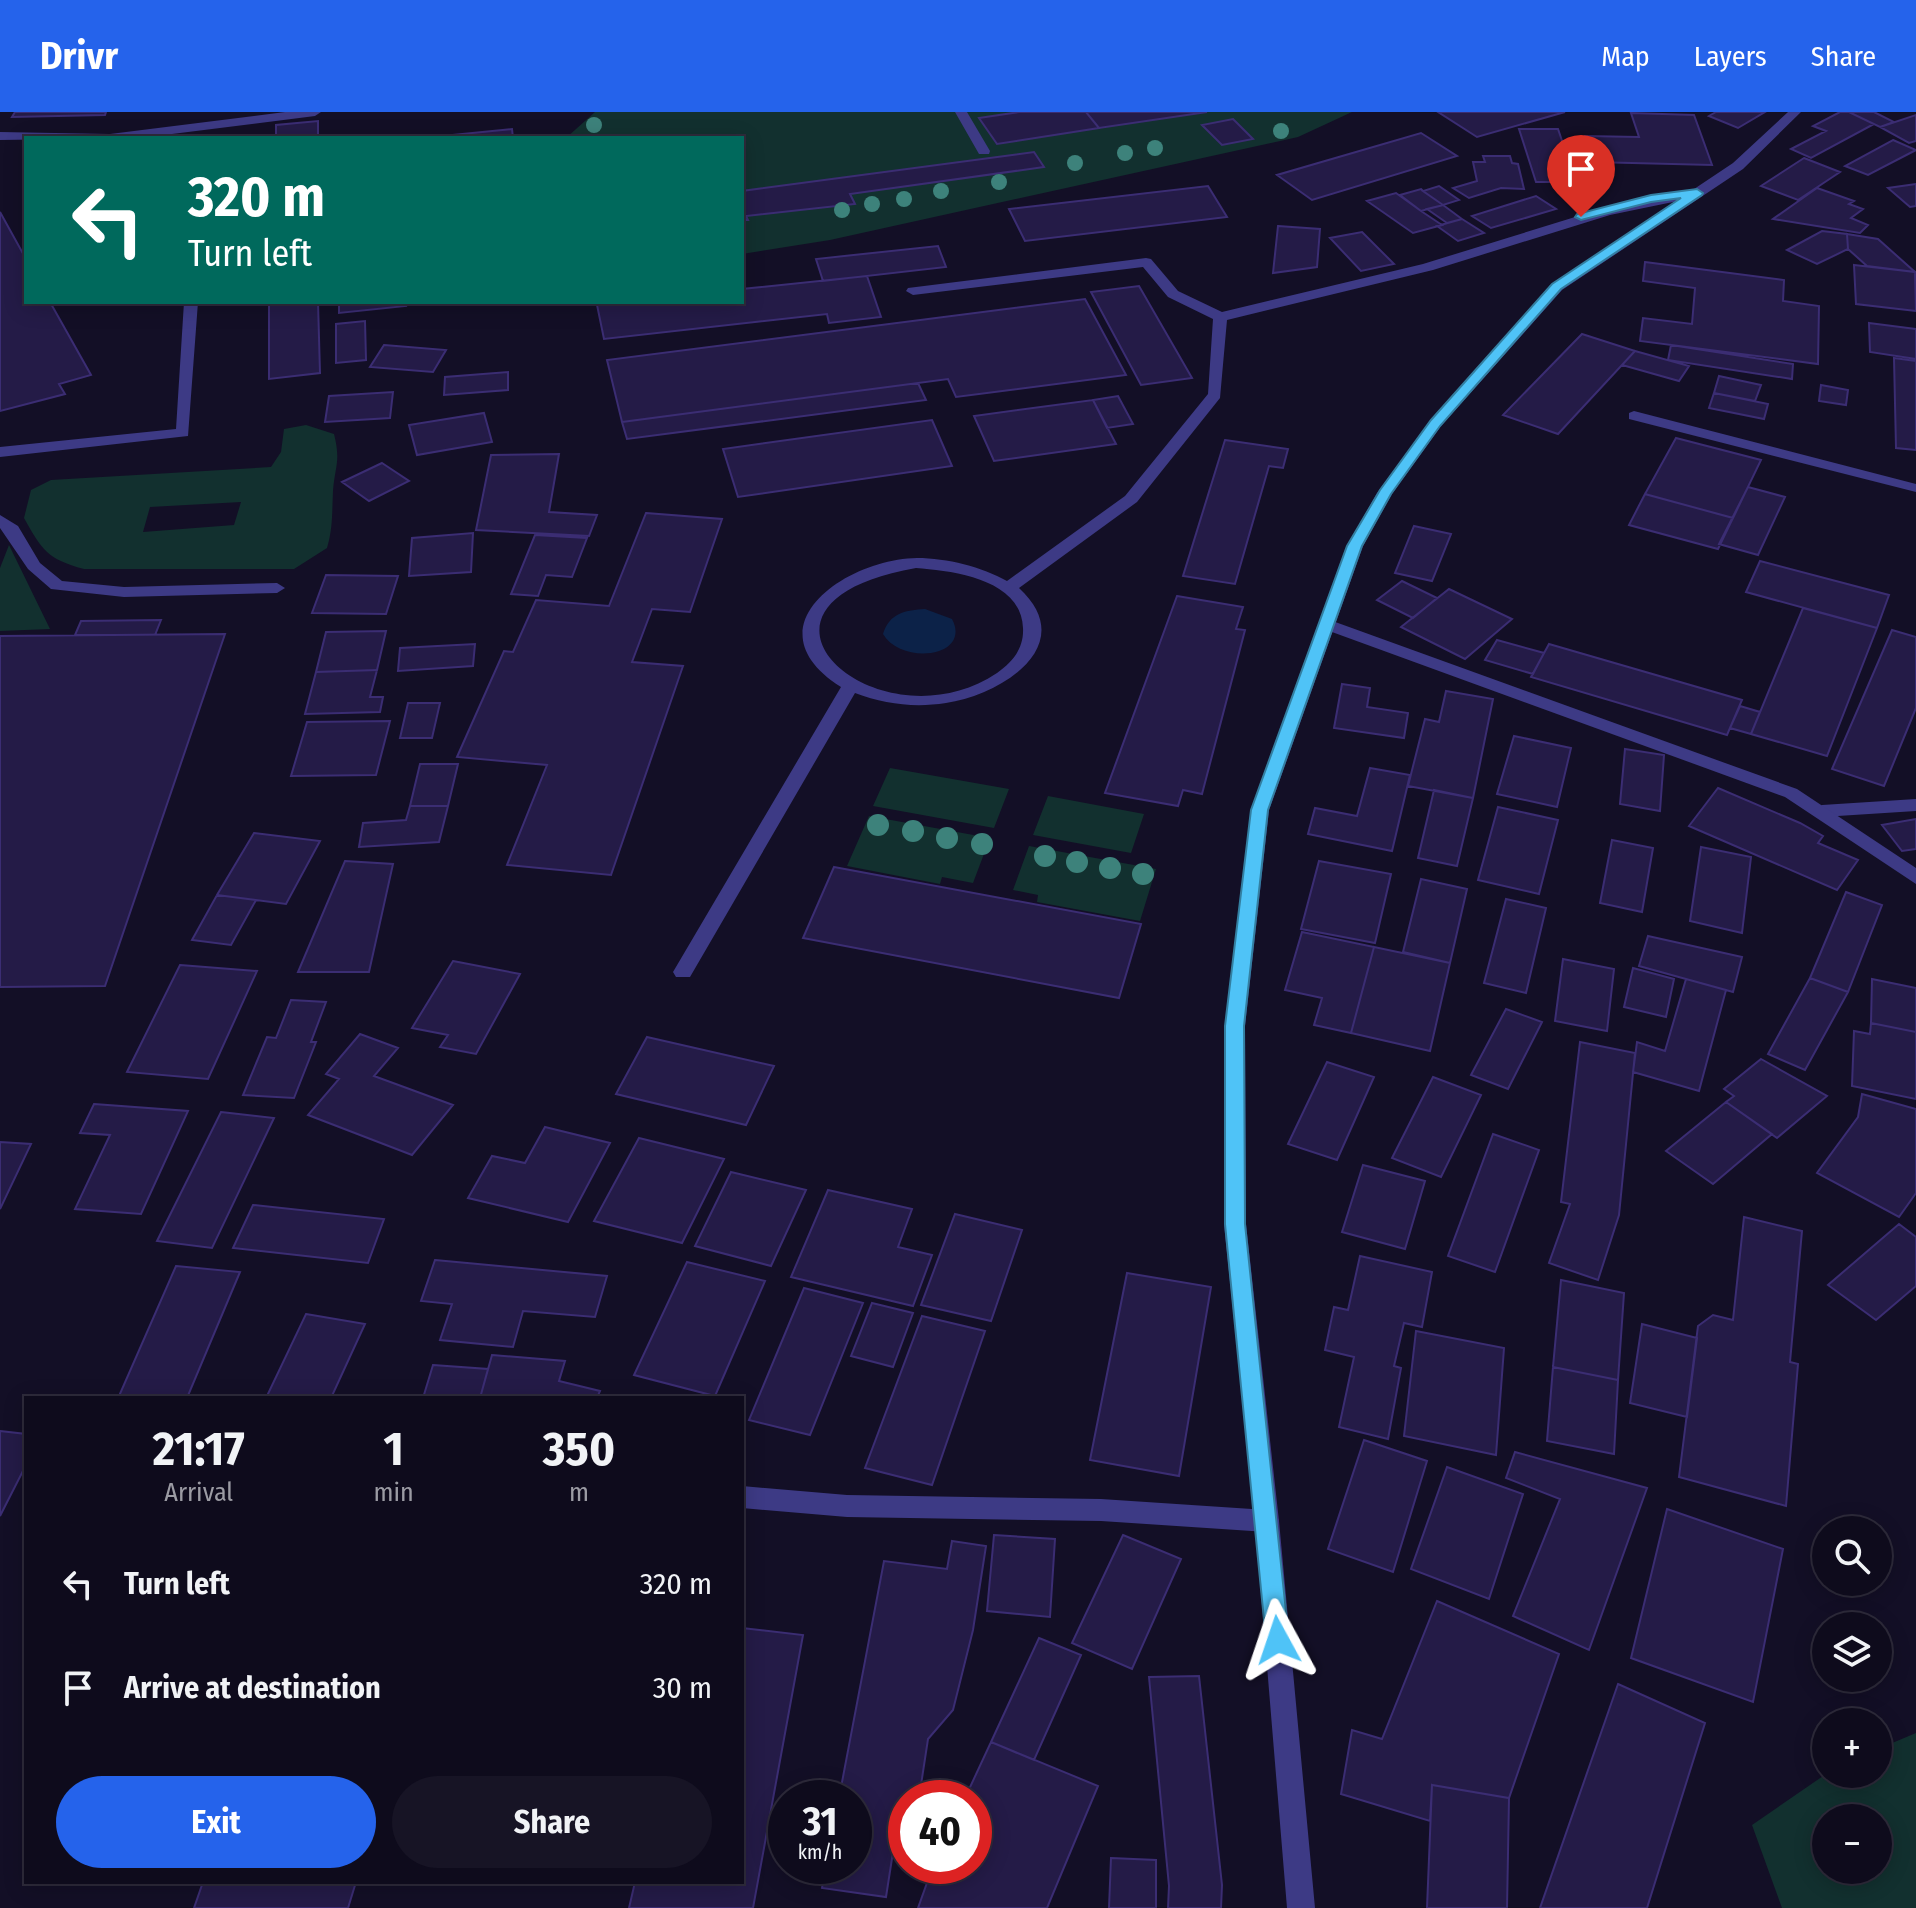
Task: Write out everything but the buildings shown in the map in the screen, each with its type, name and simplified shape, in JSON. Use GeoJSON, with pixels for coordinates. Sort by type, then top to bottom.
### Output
{"type":"FeatureCollection","features":[{"type":"Feature","properties":{"kind":"street"},"geometry":{"type":"LineString","coordinates":[[140,136],[201,132],[315,112]]}},
{"type":"Feature","properties":{"kind":"street"},"geometry":{"type":"LineString","coordinates":[[961,112],[984,151]]}},
{"type":"Feature","properties":{"kind":"street"},"geometry":{"type":"LineString","coordinates":[[1301,1908],[1267,1521],[1235,1224],[1235,1026],[1260,810],[1355,546],[1385,493],[1436,423],[1557,287],[1738,166],[1795,112]]}},
{"type":"Feature","properties":{"kind":"street"},"geometry":{"type":"LineString","coordinates":[[0,136],[24,136]]}},
{"type":"Feature","properties":{"kind":"street"},"geometry":{"type":"LineString","coordinates":[[913,291],[1146,262],[1173,294],[1220,317],[1456,259],[1581,217],[1651,199],[1697,193]]}},
{"type":"Feature","properties":{"kind":"street"},"geometry":{"type":"LineString","coordinates":[[1,453],[183,433],[191,304]]}},
{"type":"Feature","properties":{"kind":"street"},"geometry":{"type":"LineString","coordinates":[[1008,588],[1131,499],[1215,395],[1220,317]]}},
{"type":"Feature","properties":{"kind":"street"},"geometry":{"type":"LineString","coordinates":[[1634,416],[1913,488]]}},
{"type":"Feature","properties":{"kind":"street"},"geometry":{"type":"LineString","coordinates":[[0,520],[12,529],[34,566],[57,585],[124,592],[277,588]]}},
{"type":"Feature","properties":{"kind":"street"},"geometry":{"type":"LineString","coordinates":[[929,564],[967,569],[989,576],[1008,588],[1022,601],[1031,616],[1033,633],[1029,649],[1018,665],[981,689],[929,700],[901,699],[851,685],[832,673],[819,658],[812,642],[812,626],[818,610],[829,595],[846,582],[891,566],[929,564]]}},
{"type":"Feature","properties":{"kind":"street"},"geometry":{"type":"LineString","coordinates":[[1327,624],[1791,793],[1916,877]]}},
{"type":"Feature","properties":{"kind":"street"},"geometry":{"type":"LineString","coordinates":[[683,972],[851,685]]}},
{"type":"Feature","properties":{"kind":"street"},"geometry":{"type":"LineString","coordinates":[[1822,811],[1916,805]]}},
{"type":"Feature","properties":{"kind":"street"},"geometry":{"type":"LineString","coordinates":[[744,1497],[847,1506],[1101,1510],[1267,1521]]}},
{"type":"Feature","properties":{"kind":"green space"},"geometry":{"type":"Polygon","coordinates":[[[595,112],[1352,112],[1298,137],[830,240],[744,254],[744,136],[568,136],[595,112]]]}},
{"type":"Feature","properties":{"kind":"green space"},"geometry":{"type":"Polygon","coordinates":[[[306,425],[334,434],[337,451],[327,548],[294,569],[84,569],[47,552],[24,518],[31,490],[51,480],[271,467],[281,452],[284,429],[306,425]],[[241,502],[150,507],[143,532],[234,525],[241,502]]]}},
{"type":"Feature","properties":{"kind":"green space"},"geometry":{"type":"Polygon","coordinates":[[[9,545],[50,629],[0,631],[0,568],[9,545]]]}},
{"type":"Feature","properties":{"kind":"green space"},"geometry":{"type":"Polygon","coordinates":[[[890,768],[1009,789],[994,828],[873,806],[890,768]]]}},
{"type":"Feature","properties":{"kind":"green space"},"geometry":{"type":"Polygon","coordinates":[[[1048,796],[1144,814],[1131,853],[1033,835],[1048,796]]]}},
{"type":"Feature","properties":{"kind":"green space"},"geometry":{"type":"Polygon","coordinates":[[[869,816],[990,838],[973,883],[942,877],[940,884],[847,866],[869,816]]]}},
{"type":"Feature","properties":{"kind":"green space"},"geometry":{"type":"Polygon","coordinates":[[[1029,846],[1156,869],[1140,921],[1037,902],[1038,895],[1013,890],[1029,846]]]}},
{"type":"Feature","properties":{"kind":"green space"},"geometry":{"type":"Polygon","coordinates":[[[1916,1733],[1916,1908],[1782,1908],[1752,1825],[1812,1784],[1812,1788],[1892,1788],[1892,1743],[1916,1733]]]}},
{"type":"Feature","properties":{"kind":"water"},"geometry":{"type":"Polygon","coordinates":[[[925,609],[952,619],[956,632],[952,642],[944,649],[932,653],[905,650],[892,644],[883,634],[889,621],[899,614],[925,609]]]}},
{"type":"Feature","properties":{"kind":"route"},"geometry":{"type":"LineString","coordinates":[[1278,1640],[1235,1224],[1235,1026],[1260,810],[1355,546],[1385,493],[1436,423],[1557,287],[1697,193],[1651,199],[1581,217]]}}]}
